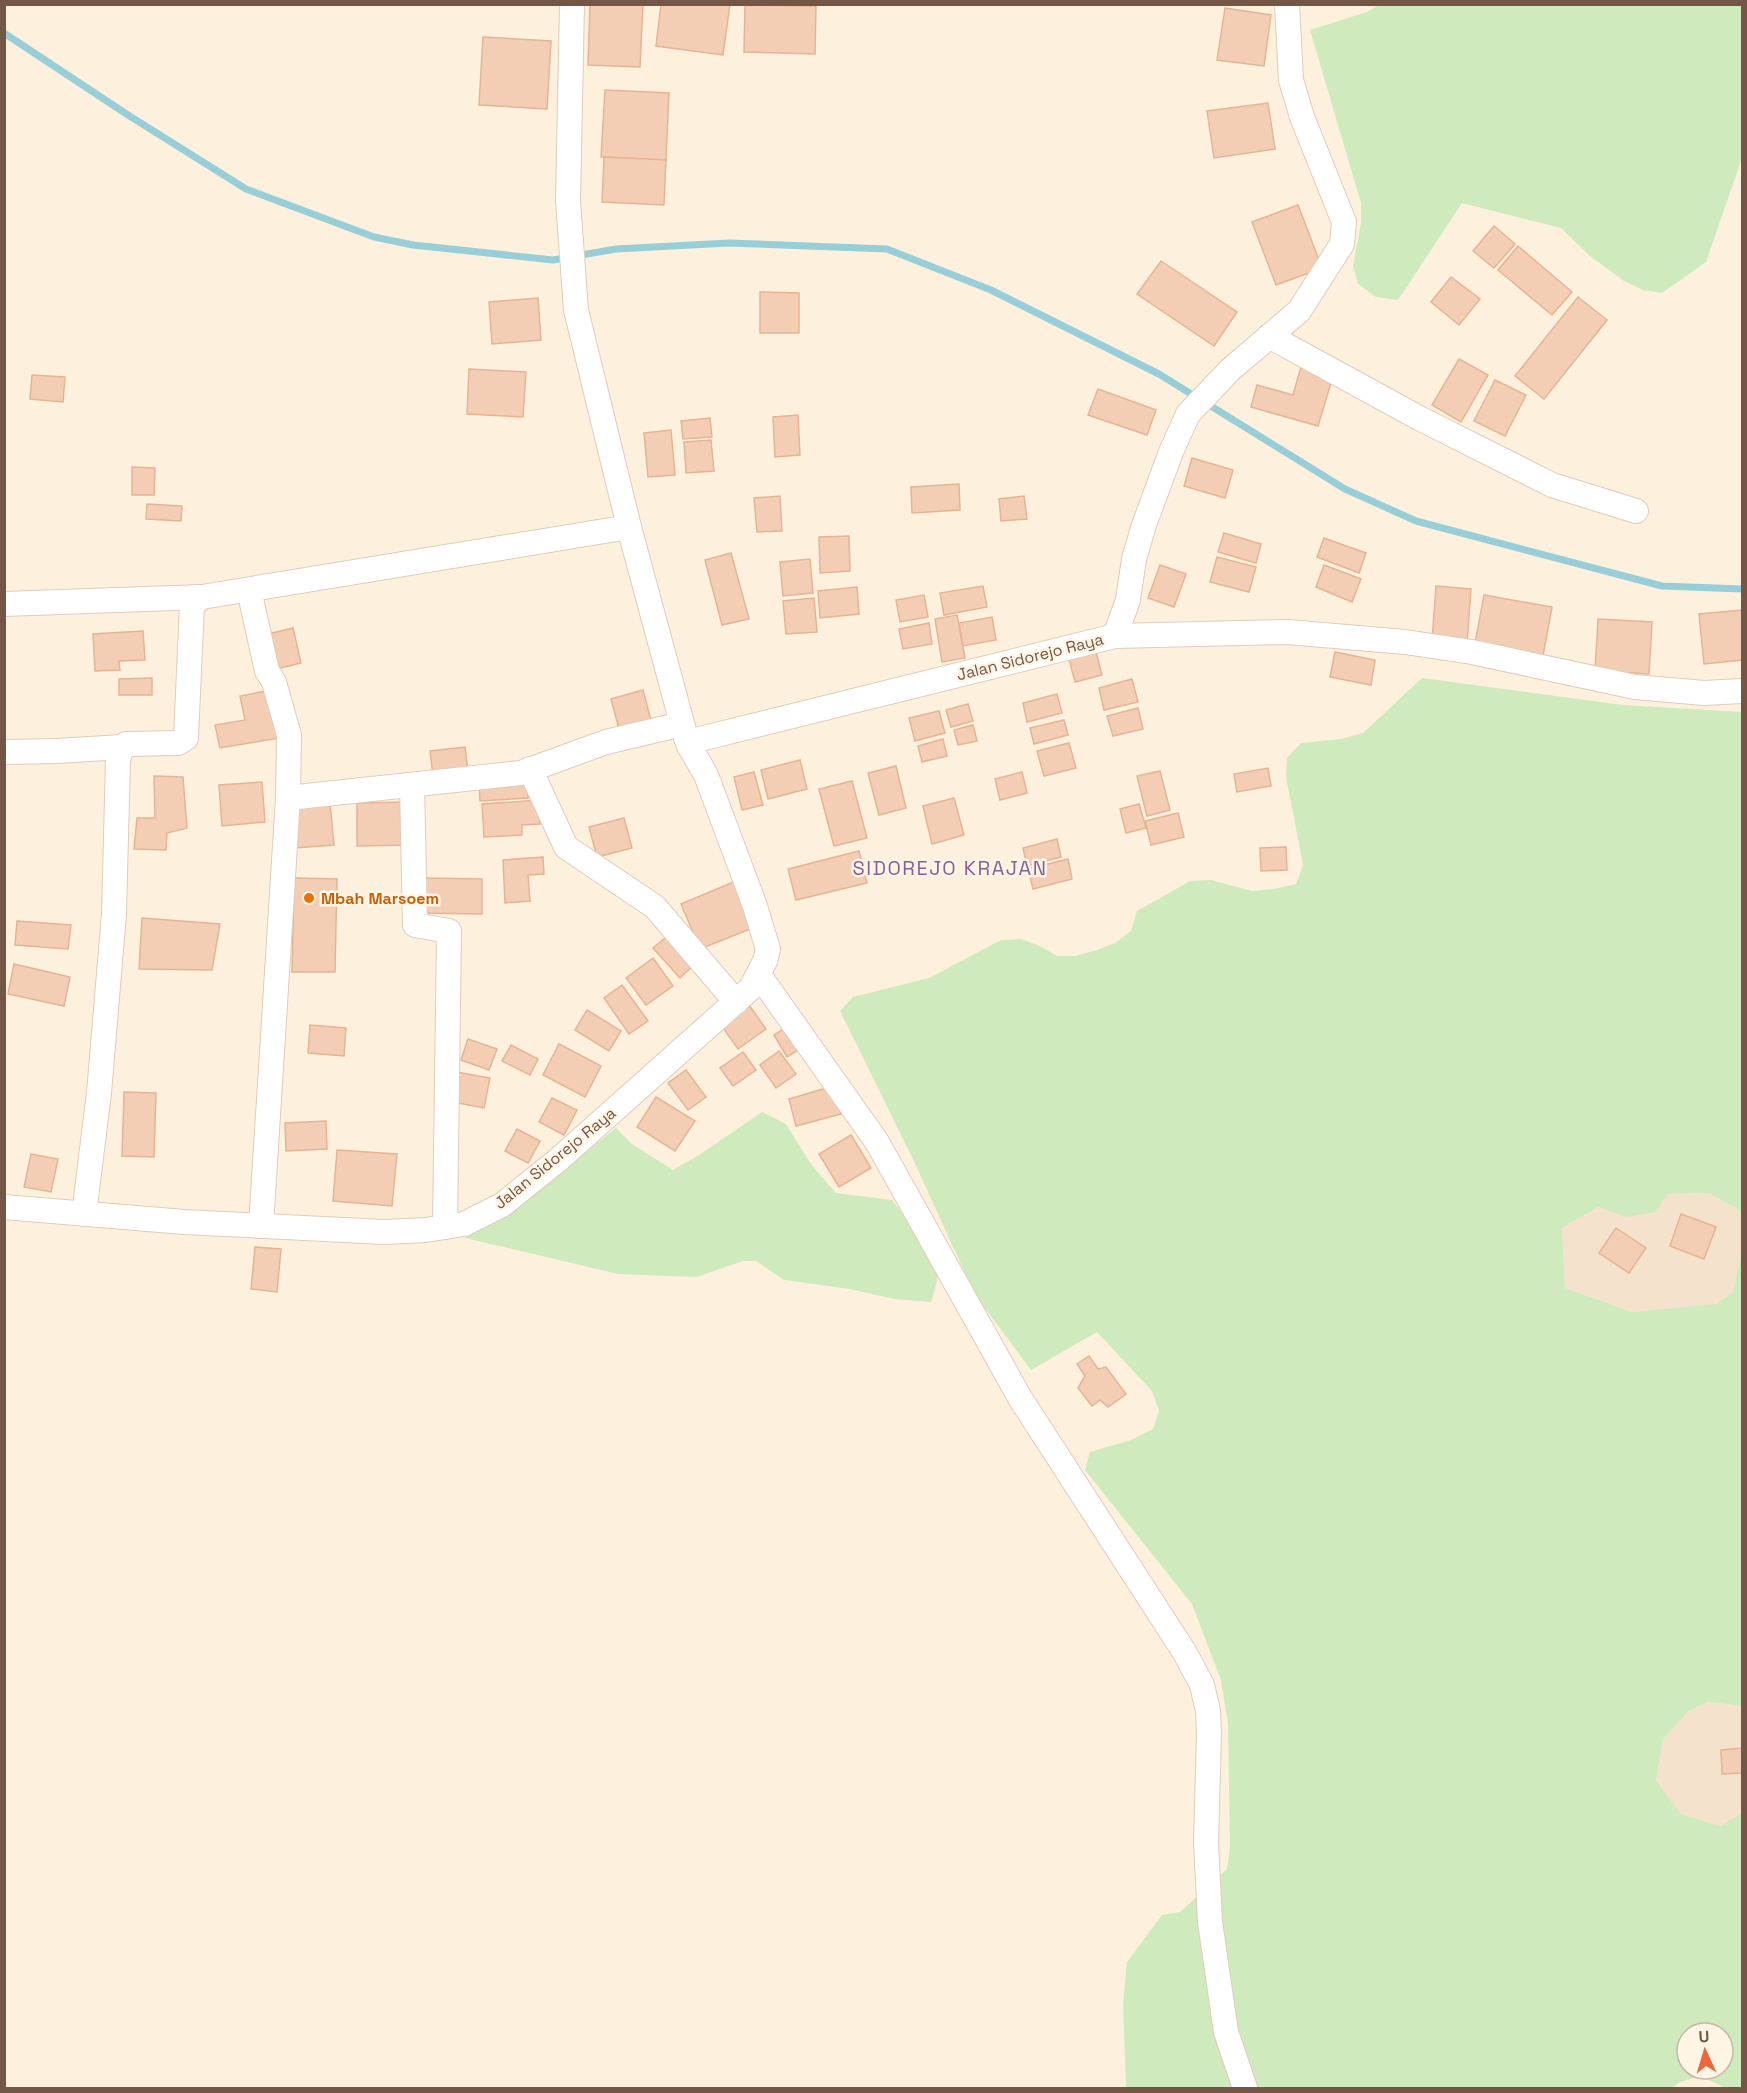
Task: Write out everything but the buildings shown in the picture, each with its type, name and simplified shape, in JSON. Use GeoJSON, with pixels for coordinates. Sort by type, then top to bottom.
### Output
{"type":"FeatureCollection","features":[{"type":"Feature","properties":{"kind":"street"},"geometry":{"type":"LineString","coordinates":[[288,798],[521,773],[606,742],[697,735],[629,527],[576,310],[568,201],[572,4]]}},
{"type":"Feature","properties":{"kind":"street","name":"Jalan Sidorejo Raya"},"geometry":{"type":"LineString","coordinates":[[4,1207],[184,1222],[384,1232],[426,1230],[464,1224],[502,1205],[558,1160],[751,988],[759,975],[768,949],[755,906],[706,775],[697,735],[1115,636],[1128,600],[1134,559],[1144,525],[1171,452],[1188,414],[1230,370],[1299,311],[1337,253],[1344,234],[1344,222],[1302,117],[1292,80],[1287,4]]}},
{"type":"Feature","properties":{"kind":"street"},"geometry":{"type":"LineString","coordinates":[[1269,336],[1419,418],[1552,485],[1636,511]]}},
{"type":"Feature","properties":{"kind":"street"},"geometry":{"type":"LineString","coordinates":[[4,604],[202,597],[629,527]]}},
{"type":"Feature","properties":{"kind":"street"},"geometry":{"type":"LineString","coordinates":[[249,590],[267,672],[274,682],[289,735],[288,798],[261,1226]]}},
{"type":"Feature","properties":{"kind":"street"},"geometry":{"type":"LineString","coordinates":[[4,752],[67,751],[122,747],[126,744],[178,743],[186,738],[190,618],[192,605],[202,597]]}},
{"type":"Feature","properties":{"kind":"street"},"geometry":{"type":"LineString","coordinates":[[1115,636],[1288,632],[1406,642],[1472,652],[1635,687],[1704,693],[1743,691]]}},
{"type":"Feature","properties":{"kind":"street"},"geometry":{"type":"LineString","coordinates":[[84,1214],[99,1093],[111,947],[118,760],[122,747]]}},
{"type":"Feature","properties":{"kind":"street"},"geometry":{"type":"LineString","coordinates":[[530,769],[566,847],[655,908],[736,1002]]}},
{"type":"Feature","properties":{"kind":"street"},"geometry":{"type":"LineString","coordinates":[[412,785],[415,925],[449,931],[445,1227]]}},
{"type":"Feature","properties":{"kind":"street"},"geometry":{"type":"LineString","coordinates":[[759,975],[877,1142],[1020,1398],[1185,1653],[1202,1684],[1208,1710],[1209,1734],[1206,1842],[1210,1922],[1226,2032],[1245,2088]]}},
{"type":"Feature","properties":{"kind":"shaded area"},"geometry":{"type":"Polygon","coordinates":[[[1709,1193],[1742,1212],[1742,1252],[1733,1291],[1717,1305],[1632,1312],[1565,1288],[1562,1228],[1598,1207],[1626,1217],[1666,1194],[1709,1193]]]}},
{"type":"Feature","properties":{"kind":"shaded area"},"geometry":{"type":"Polygon","coordinates":[[[1708,1702],[1742,1706],[1742,1813],[1720,1826],[1681,1814],[1656,1782],[1663,1739],[1689,1711],[1708,1702]]]}},
{"type":"Feature","properties":{"kind":"green space"},"geometry":{"type":"Polygon","coordinates":[[[1379,5],[1742,5],[1742,158],[1706,262],[1662,293],[1643,290],[1624,281],[1590,256],[1561,228],[1462,203],[1398,300],[1376,297],[1358,284],[1353,266],[1361,223],[1361,203],[1310,30],[1367,12],[1379,5]]]}},
{"type":"Feature","properties":{"kind":"green space"},"geometry":{"type":"Polygon","coordinates":[[[1422,678],[1623,705],[1742,712],[1742,1212],[1709,1193],[1667,1194],[1656,1212],[1626,1217],[1598,1207],[1562,1228],[1565,1288],[1632,1312],[1717,1304],[1733,1291],[1742,1252],[1742,1706],[1708,1702],[1689,1711],[1663,1739],[1656,1781],[1681,1814],[1720,1826],[1742,1813],[1742,2088],[1726,2088],[1711,2081],[1735,2081],[1735,2021],[1675,2021],[1675,2081],[1684,2081],[1673,2088],[1126,2088],[1123,2003],[1127,1962],[1162,1915],[1180,1912],[1227,1869],[1230,1848],[1228,1723],[1221,1680],[1192,1604],[1085,1470],[1090,1452],[1131,1440],[1153,1429],[1159,1411],[1152,1391],[1097,1332],[1031,1370],[975,1295],[912,1157],[840,1011],[853,997],[929,978],[1001,940],[1021,939],[1057,956],[1076,956],[1097,950],[1115,943],[1131,931],[1137,911],[1190,881],[1211,880],[1252,891],[1296,884],[1303,865],[1286,777],[1287,758],[1301,743],[1341,739],[1363,733],[1422,678]]]}},
{"type":"Feature","properties":{"kind":"green space"},"geometry":{"type":"Polygon","coordinates":[[[762,1112],[786,1124],[810,1163],[836,1193],[892,1200],[920,1238],[933,1261],[937,1279],[931,1302],[894,1299],[850,1289],[784,1280],[756,1261],[743,1261],[697,1277],[618,1274],[465,1238],[542,1186],[616,1128],[632,1144],[673,1170],[762,1112]]]}},
{"type":"Feature","properties":{"kind":"waterway"},"geometry":{"type":"LineString","coordinates":[[4,33],[246,189],[374,237],[413,245],[553,260],[616,249],[729,243],[887,249],[991,290],[1159,374],[1196,397]]}},
{"type":"Feature","properties":{"kind":"waterway"},"geometry":{"type":"LineString","coordinates":[[1206,403],[1345,489],[1416,521],[1662,586],[1742,589]]}},
{"type":"Feature","properties":{"kind":"place","name":"Mbah Marsoem"},"geometry":{"type":"Point","coordinates":[309,898]}},
{"type":"Feature","properties":{"kind":"district","name":"SIDOREJO KRAJAN"},"geometry":{"type":"Point","coordinates":[950,868]}}]}
